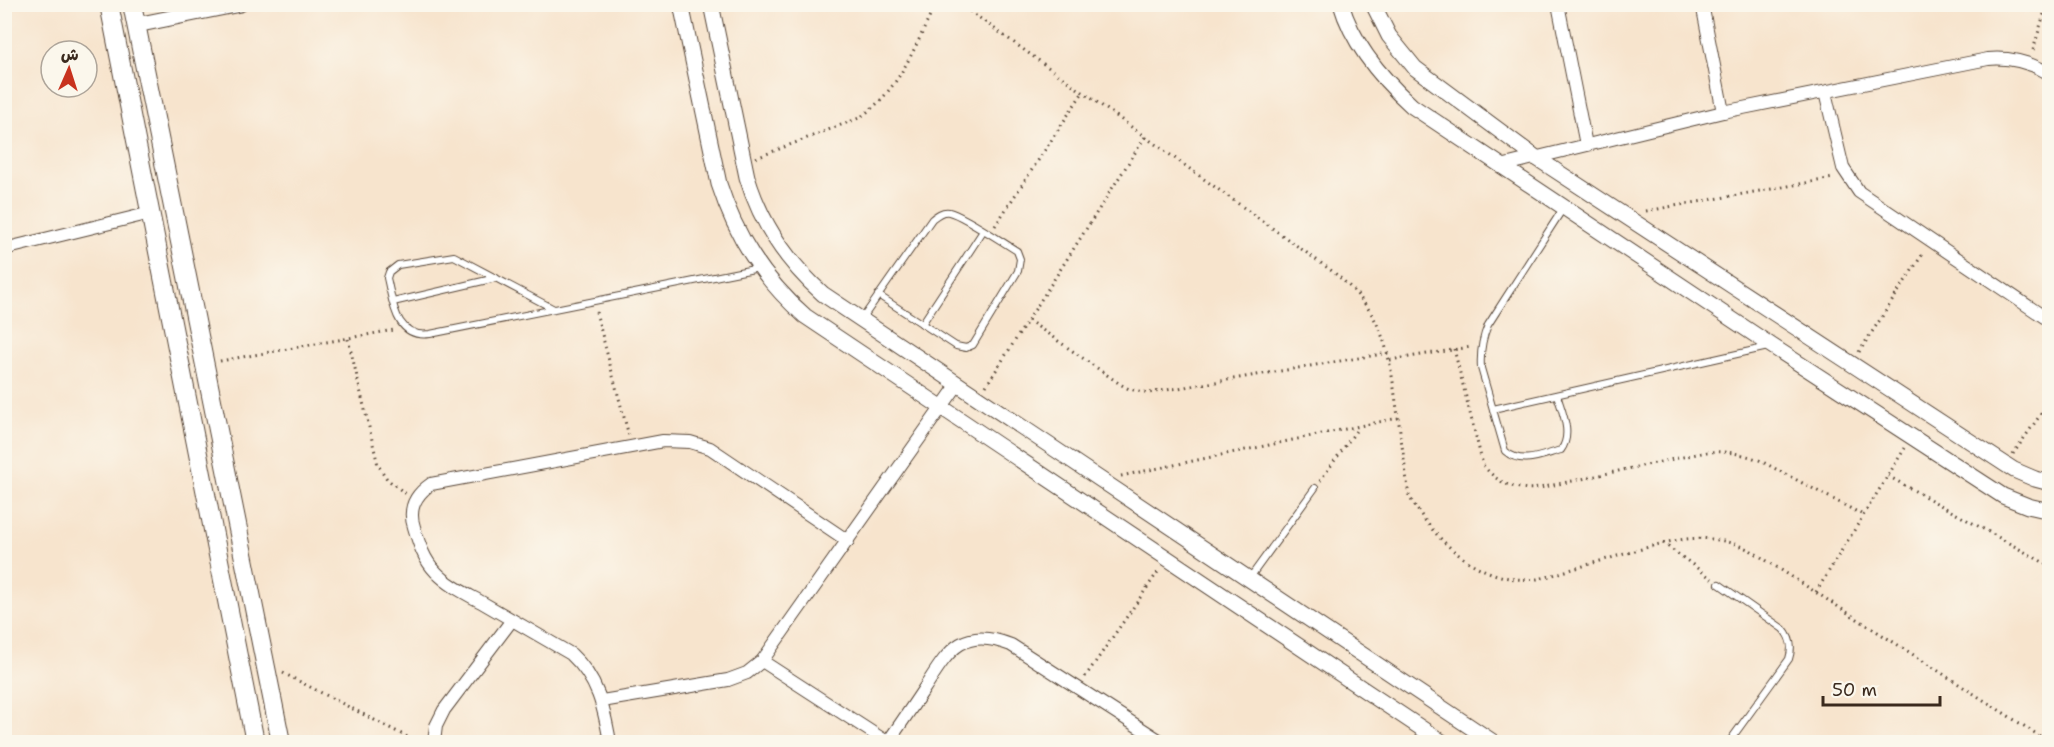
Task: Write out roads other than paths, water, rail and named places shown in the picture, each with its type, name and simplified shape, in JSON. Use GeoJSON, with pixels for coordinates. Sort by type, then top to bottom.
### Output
{"type":"FeatureCollection","features":[{"type":"Feature","properties":{"kind":"main road"},"geometry":{"type":"LineString","coordinates":[[110,4],[255,742]]}},
{"type":"Feature","properties":{"kind":"main road"},"geometry":{"type":"LineString","coordinates":[[132,4],[281,742]]}},
{"type":"Feature","properties":{"kind":"main road"},"geometry":{"type":"LineString","coordinates":[[182,368],[205,364]]}},
{"type":"Feature","properties":{"kind":"street"},"geometry":{"type":"LineString","coordinates":[[136,25],[240,4]]}},
{"type":"Feature","properties":{"kind":"street"},"geometry":{"type":"LineString","coordinates":[[681,4],[719,184],[736,230],[759,268],[788,301],[806,316],[1442,742]]}},
{"type":"Feature","properties":{"kind":"street"},"geometry":{"type":"LineString","coordinates":[[711,4],[744,163],[758,208],[782,251],[808,281],[823,294],[1492,742]]}},
{"type":"Feature","properties":{"kind":"street"},"geometry":{"type":"LineString","coordinates":[[1341,4],[1352,33],[1364,53],[1394,90],[1412,106],[1772,346],[2003,496],[2049,511]]}},
{"type":"Feature","properties":{"kind":"street"},"geometry":{"type":"LineString","coordinates":[[1373,4],[1389,36],[1415,68],[1535,157],[2005,465],[2049,483]]}},
{"type":"Feature","properties":{"kind":"street"},"geometry":{"type":"LineString","coordinates":[[1558,4],[1586,145]]}},
{"type":"Feature","properties":{"kind":"street"},"geometry":{"type":"LineString","coordinates":[[1702,4],[1723,112]]}},
{"type":"Feature","properties":{"kind":"street"},"geometry":{"type":"LineString","coordinates":[[1501,166],[1723,112],[1988,59],[2008,59],[2029,64],[2049,74]]}},
{"type":"Feature","properties":{"kind":"street"},"geometry":{"type":"LineString","coordinates":[[1825,92],[1841,161],[1847,176],[1859,192],[2049,321]]}},
{"type":"Feature","properties":{"kind":"street"},"geometry":{"type":"LineString","coordinates":[[4,249],[151,213]]}},
{"type":"Feature","properties":{"kind":"street"},"geometry":{"type":"LineString","coordinates":[[602,701],[729,680],[747,673],[762,661],[958,384]]}},
{"type":"Feature","properties":{"kind":"street"},"geometry":{"type":"LineString","coordinates":[[610,742],[602,701],[587,671],[571,654],[447,581],[428,562],[418,542],[411,512],[416,498],[431,484],[663,441],[682,440],[710,448],[848,542]]}},
{"type":"Feature","properties":{"kind":"street"},"geometry":{"type":"LineString","coordinates":[[1290,641],[1306,618]]}},
{"type":"Feature","properties":{"kind":"street"},"geometry":{"type":"LineString","coordinates":[[434,742],[436,726],[444,710],[512,620]]}},
{"type":"Feature","properties":{"kind":"street"},"geometry":{"type":"LineString","coordinates":[[762,661],[888,742],[949,651],[968,641],[990,639],[1011,645],[1162,742]]}},
{"type":"Feature","properties":{"kind":"lane"},"geometry":{"type":"LineString","coordinates":[[1557,395],[1567,434],[1562,450],[1526,460],[1514,458],[1505,451],[1481,368],[1482,345],[1488,325],[1564,207]]}},
{"type":"Feature","properties":{"kind":"lane"},"geometry":{"type":"LineString","coordinates":[[862,320],[878,296],[932,219],[937,215],[949,212],[1017,251],[1020,259],[1020,265],[973,345],[966,348],[957,346],[878,296]]}},
{"type":"Feature","properties":{"kind":"lane"},"geometry":{"type":"LineString","coordinates":[[922,324],[983,231]]}},
{"type":"Feature","properties":{"kind":"lane"},"geometry":{"type":"LineString","coordinates":[[554,309],[454,256],[398,265],[389,272],[387,278],[398,319],[410,332],[423,335],[554,309],[759,268]]}},
{"type":"Feature","properties":{"kind":"lane"},"geometry":{"type":"LineString","coordinates":[[393,302],[496,278]]}},
{"type":"Feature","properties":{"kind":"lane"},"geometry":{"type":"LineString","coordinates":[[1493,409],[1772,346]]}},
{"type":"Feature","properties":{"kind":"lane"},"geometry":{"type":"LineString","coordinates":[[1249,579],[1315,488]]}},
{"type":"Feature","properties":{"kind":"lane"},"geometry":{"type":"LineString","coordinates":[[1719,584],[1783,629],[1788,635],[1791,648],[1788,659],[1729,742]]}}]}
